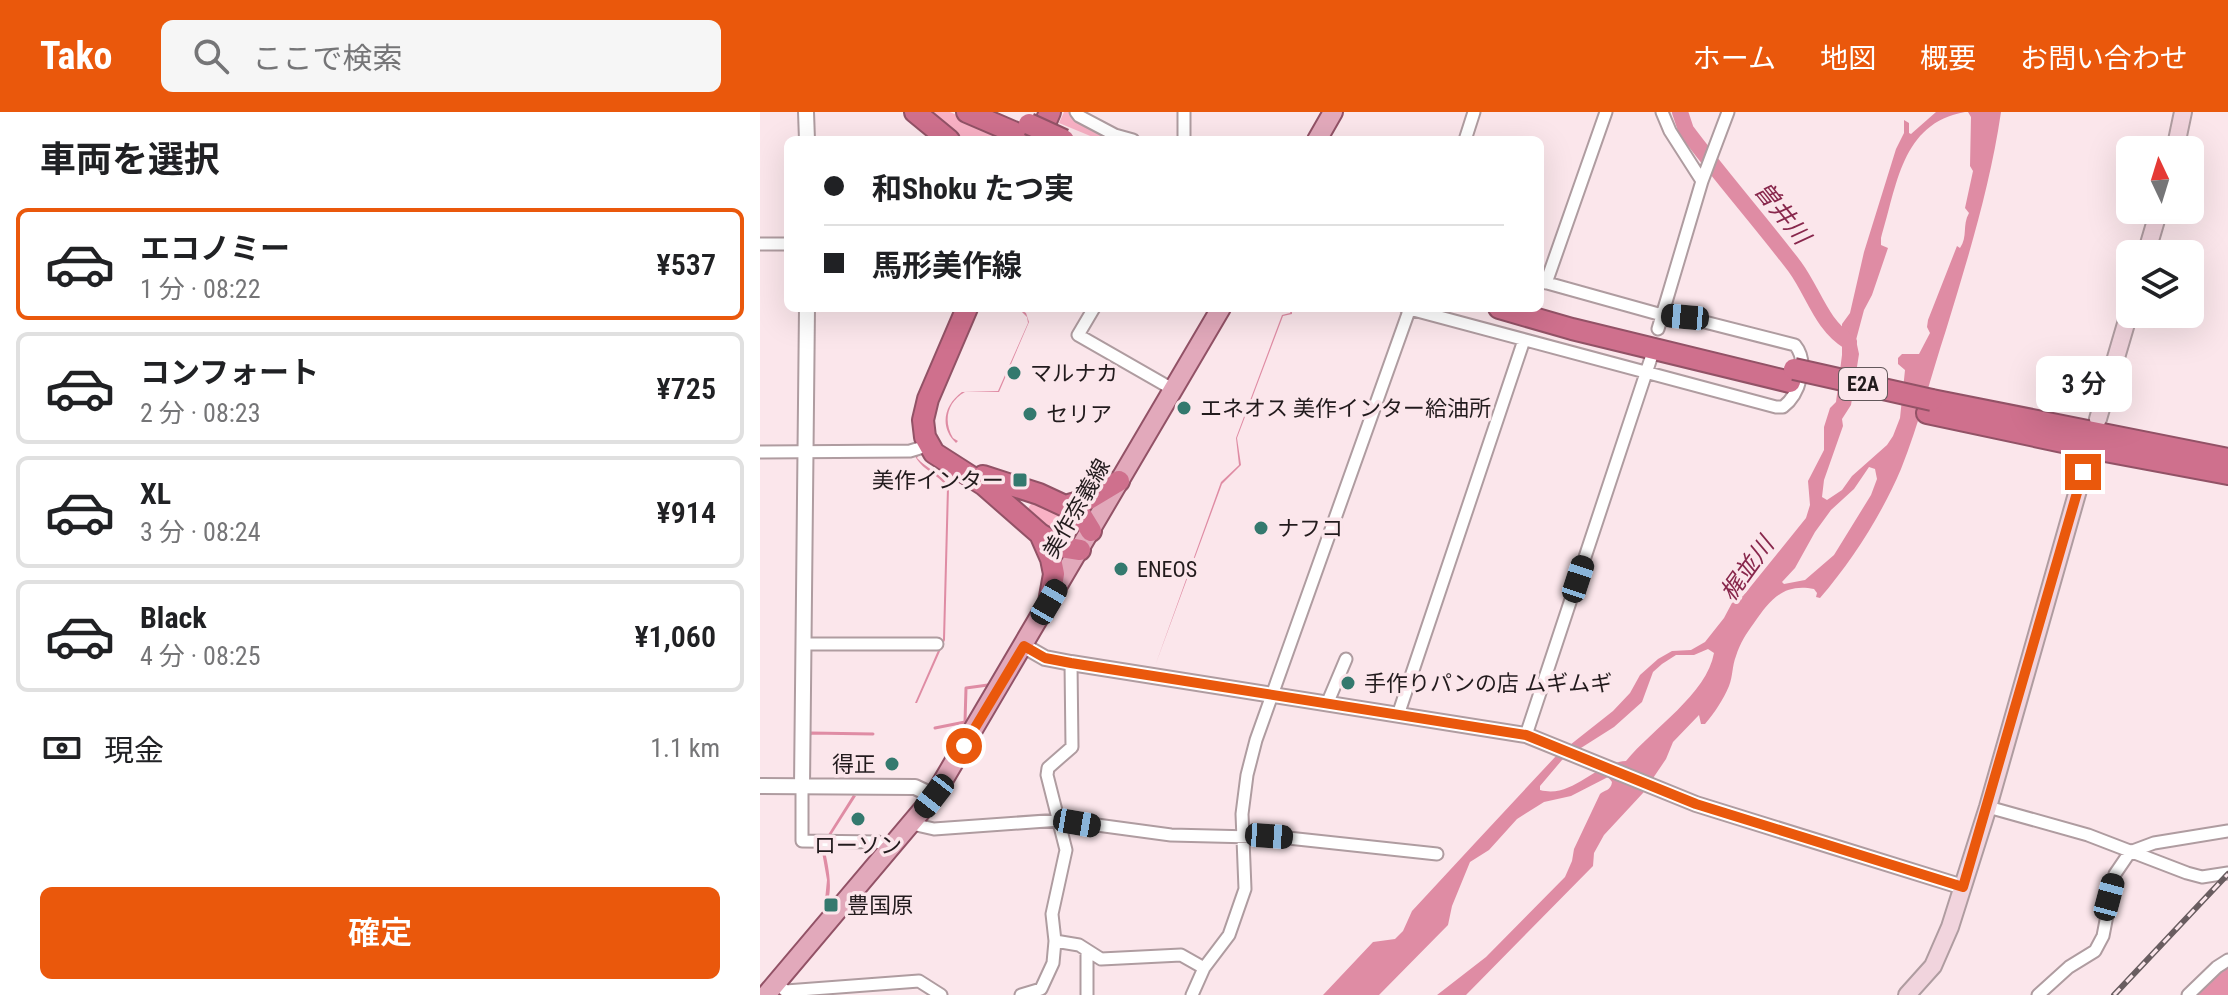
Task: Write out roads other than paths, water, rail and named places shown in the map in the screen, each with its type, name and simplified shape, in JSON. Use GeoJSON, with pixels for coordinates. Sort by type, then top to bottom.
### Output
{"type":"FeatureCollection","features":[{"type":"Feature","properties":{"kind":"highway"},"geometry":{"type":"LineString","coordinates":[[915,112],[944,136]]}},
{"type":"Feature","properties":{"kind":"highway"},"geometry":{"type":"LineString","coordinates":[[967,112],[1052,136]]}},
{"type":"Feature","properties":{"kind":"highway"},"geometry":{"type":"LineString","coordinates":[[1020,126],[1050,112]]}},
{"type":"Feature","properties":{"kind":"highway"},"geometry":{"type":"LineString","coordinates":[[1051,136],[1061,112]]}},
{"type":"Feature","properties":{"kind":"highway","name":"E2A"},"geometry":{"type":"LineString","coordinates":[[1544,307],[1792,376]]}},
{"type":"Feature","properties":{"kind":"highway"},"geometry":{"type":"LineString","coordinates":[[965,312],[928,399],[923,420],[925,437],[934,453],[984,485],[1040,534],[1061,547],[1080,550]]}},
{"type":"Feature","properties":{"kind":"highway"},"geometry":{"type":"LineString","coordinates":[[979,312],[947,387],[937,401],[932,417],[933,436],[940,449],[987,479],[1039,494],[1080,513],[1091,531]]}},
{"type":"Feature","properties":{"kind":"highway","name":"E2A"},"geometry":{"type":"LineString","coordinates":[[1513,312],[1572,329],[1930,406],[2105,451],[2228,474]]}},
{"type":"Feature","properties":{"kind":"highway","name":"E2A"},"geometry":{"type":"LineString","coordinates":[[1930,406],[2228,459]]}},
{"type":"Feature","properties":{"kind":"highway"},"geometry":{"type":"LineString","coordinates":[[1065,506],[1089,499],[1119,481]]}},
{"type":"Feature","properties":{"kind":"highway"},"geometry":{"type":"LineString","coordinates":[[1040,534],[1054,574],[1049,602]]}},
{"type":"Feature","properties":{"kind":"main road"},"geometry":{"type":"LineString","coordinates":[[1319,136],[1333,112]]}},
{"type":"Feature","properties":{"kind":"main road"},"geometry":{"type":"LineString","coordinates":[[2178,136],[2183,112]]}},
{"type":"Feature","properties":{"kind":"main road","name":"美作奈義線"},"geometry":{"type":"LineString","coordinates":[[779,991],[934,796],[1219,312]]}},
{"type":"Feature","properties":{"kind":"main road"},"geometry":{"type":"LineString","coordinates":[[2098,419],[2125,328]]}},
{"type":"Feature","properties":{"kind":"main road"},"geometry":{"type":"LineString","coordinates":[[1907,995],[1933,966],[1944,945],[1988,807],[2086,462]]}},
{"type":"Feature","properties":{"kind":"street"},"geometry":{"type":"LineString","coordinates":[[806,112],[807,136]]}},
{"type":"Feature","properties":{"kind":"street"},"geometry":{"type":"LineString","coordinates":[[1076,112],[1119,136]]}},
{"type":"Feature","properties":{"kind":"street"},"geometry":{"type":"LineString","coordinates":[[1184,112],[1184,136]]}},
{"type":"Feature","properties":{"kind":"street"},"geometry":{"type":"LineString","coordinates":[[1466,136],[1474,112]]}},
{"type":"Feature","properties":{"kind":"street"},"geometry":{"type":"LineString","coordinates":[[1544,279],[1606,112]]}},
{"type":"Feature","properties":{"kind":"street"},"geometry":{"type":"LineString","coordinates":[[1662,112],[1670,131],[1703,179]]}},
{"type":"Feature","properties":{"kind":"street"},"geometry":{"type":"LineString","coordinates":[[1658,329],[1703,179],[1728,112]]}},
{"type":"Feature","properties":{"kind":"street"},"geometry":{"type":"LineString","coordinates":[[760,244],[784,244]]}},
{"type":"Feature","properties":{"kind":"street"},"geometry":{"type":"LineString","coordinates":[[1422,312],[1776,407],[1789,403],[1801,375],[1803,362],[1795,345],[1700,320],[1662,315],[1544,282]]}},
{"type":"Feature","properties":{"kind":"street"},"geometry":{"type":"LineString","coordinates":[[807,312],[802,841],[878,842],[890,849]]}},
{"type":"Feature","properties":{"kind":"street"},"geometry":{"type":"LineString","coordinates":[[1092,312],[1078,335],[1174,390]]}},
{"type":"Feature","properties":{"kind":"street"},"geometry":{"type":"LineString","coordinates":[[1192,995],[1204,968],[1229,935],[1245,889],[1241,836],[1247,775],[1256,740],[1407,312]]}},
{"type":"Feature","properties":{"kind":"street"},"geometry":{"type":"LineString","coordinates":[[1398,715],[1524,340]]}},
{"type":"Feature","properties":{"kind":"street"},"geometry":{"type":"LineString","coordinates":[[1526,735],[1651,358]]}},
{"type":"Feature","properties":{"kind":"street"},"geometry":{"type":"LineString","coordinates":[[760,452],[910,451],[920,448]]}},
{"type":"Feature","properties":{"kind":"street"},"geometry":{"type":"LineString","coordinates":[[805,644],[937,644]]}},
{"type":"Feature","properties":{"kind":"street"},"geometry":{"type":"LineString","coordinates":[[1024,646],[1045,658],[1071,663],[1526,735],[1710,809],[1963,887]]}},
{"type":"Feature","properties":{"kind":"street"},"geometry":{"type":"LineString","coordinates":[[1327,704],[1346,659]]}},
{"type":"Feature","properties":{"kind":"street"},"geometry":{"type":"LineString","coordinates":[[1021,995],[1041,989],[1053,963],[1055,941],[1052,914],[1066,850],[1047,775],[1048,768],[1072,747],[1071,663]]}},
{"type":"Feature","properties":{"kind":"street"},"geometry":{"type":"LineString","coordinates":[[760,786],[915,787],[934,796]]}},
{"type":"Feature","properties":{"kind":"street"},"geometry":{"type":"LineString","coordinates":[[1988,807],[2088,835],[2202,877],[2228,873]]}},
{"type":"Feature","properties":{"kind":"street"},"geometry":{"type":"LineString","coordinates":[[912,824],[934,829],[1060,820],[1171,835],[1288,838],[1437,854]]}},
{"type":"Feature","properties":{"kind":"street"},"geometry":{"type":"LineString","coordinates":[[2038,995],[2069,967],[2095,951],[2103,936],[2115,874],[2130,852],[2154,843],[2228,831]]}},
{"type":"Feature","properties":{"kind":"street"},"geometry":{"type":"LineString","coordinates":[[1055,941],[1079,945],[1106,959],[1181,955],[1204,968]]}},
{"type":"Feature","properties":{"kind":"street"},"geometry":{"type":"LineString","coordinates":[[1087,951],[1087,995]]}},
{"type":"Feature","properties":{"kind":"street"},"geometry":{"type":"LineString","coordinates":[[2188,995],[2228,960]]}},
{"type":"Feature","properties":{"kind":"street"},"geometry":{"type":"LineString","coordinates":[[779,991],[919,981],[941,995]]}},
{"type":"Feature","properties":{"kind":"waterway","name":"曽井川"},"geometry":{"type":"LineString","coordinates":[[1680,112],[1686,130],[1795,267],[1831,327],[1849,342]]}},
{"type":"Feature","properties":{"kind":"waterway"},"geometry":{"type":"LineString","coordinates":[[935,728],[965,722],[966,688],[988,685]]}},
{"type":"Feature","properties":{"kind":"waterway"},"geometry":{"type":"LineString","coordinates":[[809,736],[811,733],[873,734]]}},
{"type":"Feature","properties":{"kind":"railway"},"geometry":{"type":"LineString","coordinates":[[2114,995],[2228,874]]}},
{"type":"Feature","properties":{"kind":"place","name":"マルナカ"},"geometry":{"type":"Point","coordinates":[1014,373]}},
{"type":"Feature","properties":{"kind":"place","name":"エネオス 美作インター給油所"},"geometry":{"type":"Point","coordinates":[1184,408]}},
{"type":"Feature","properties":{"kind":"place","name":"セリア"},"geometry":{"type":"Point","coordinates":[1030,414]}},
{"type":"Feature","properties":{"kind":"place","name":"美作インター"},"geometry":{"type":"Point","coordinates":[1020,480]}},
{"type":"Feature","properties":{"kind":"place","name":"ナフコ"},"geometry":{"type":"Point","coordinates":[1261,528]}},
{"type":"Feature","properties":{"kind":"place","name":"ENEOS"},"geometry":{"type":"Point","coordinates":[1121,569]}},
{"type":"Feature","properties":{"kind":"place","name":"手作りパンの店 ムギムギ"},"geometry":{"type":"Point","coordinates":[1348,683]}},
{"type":"Feature","properties":{"kind":"place","name":"得正"},"geometry":{"type":"Point","coordinates":[892,764]}},
{"type":"Feature","properties":{"kind":"place","name":"ローソン"},"geometry":{"type":"Point","coordinates":[858,819]}},
{"type":"Feature","properties":{"kind":"place","name":"豊国原"},"geometry":{"type":"Point","coordinates":[831,905]}},
{"type":"Feature","properties":{"kind":"water label","name":"梶並川"},"geometry":{"type":"Point","coordinates":[1747,569]}}]}
